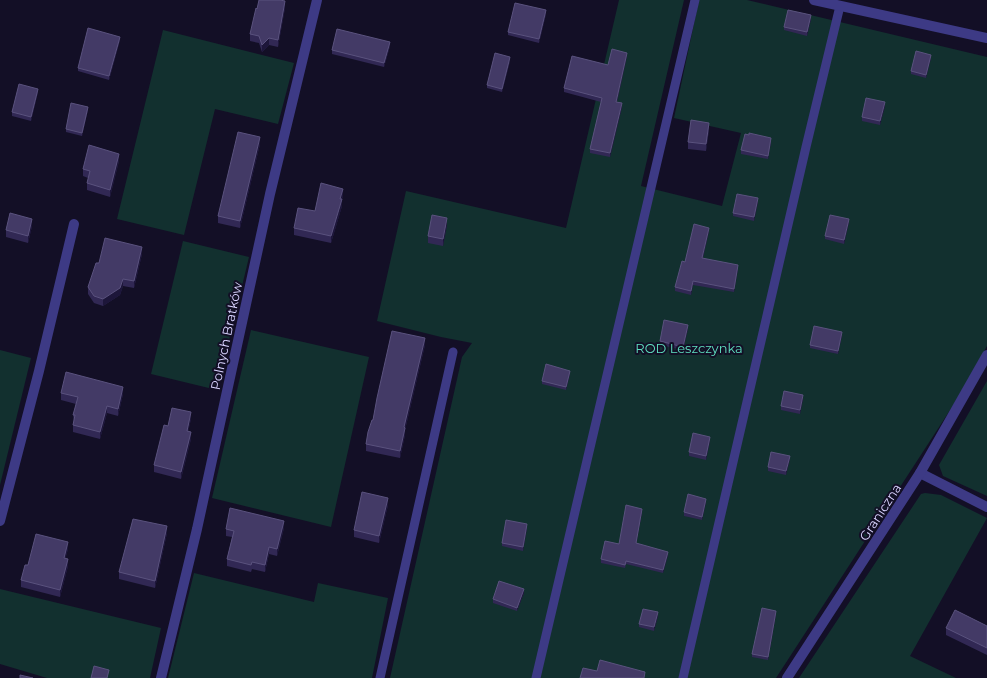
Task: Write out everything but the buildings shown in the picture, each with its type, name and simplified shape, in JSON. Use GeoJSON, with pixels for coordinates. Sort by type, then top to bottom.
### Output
{"type":"FeatureCollection","features":[{"type":"Feature","properties":{"kind":"street","name":"Polnych Bratków"},"geometry":{"type":"LineString","coordinates":[[161,678],[197,529],[270,194],[317,0]]}},
{"type":"Feature","properties":{"kind":"street"},"geometry":{"type":"LineString","coordinates":[[814,0],[987,38]]}},
{"type":"Feature","properties":{"kind":"street"},"geometry":{"type":"LineString","coordinates":[[0,521],[39,371],[74,224]]}},
{"type":"Feature","properties":{"kind":"street","name":"Graniczna"},"geometry":{"type":"LineString","coordinates":[[788,678],[920,473],[987,355]]}},
{"type":"Feature","properties":{"kind":"street"},"geometry":{"type":"LineString","coordinates":[[920,473],[987,507]]}},
{"type":"Feature","properties":{"kind":"lane"},"geometry":{"type":"LineString","coordinates":[[536,678],[694,0]]}},
{"type":"Feature","properties":{"kind":"lane"},"geometry":{"type":"LineString","coordinates":[[683,678],[840,6]]}},
{"type":"Feature","properties":{"kind":"lane"},"geometry":{"type":"LineString","coordinates":[[380,678],[453,352]]}},
{"type":"Feature","properties":{"kind":"green space","name":"ROD Leszczynka"},"geometry":{"type":"Polygon","coordinates":[[[619,0],[684,0],[641,186],[722,206],[741,133],[674,118],[699,0],[747,0],[987,57],[987,346],[954,404],[776,678],[390,678],[462,357],[472,343],[377,321],[406,191],[566,228],[619,0]]]}},
{"type":"Feature","properties":{"kind":"green space"},"geometry":{"type":"Polygon","coordinates":[[[163,30],[294,63],[278,124],[215,109],[184,235],[117,219],[163,30]]]}},
{"type":"Feature","properties":{"kind":"green space"},"geometry":{"type":"Polygon","coordinates":[[[183,241],[249,257],[217,390],[151,374],[183,241]]]}},
{"type":"Feature","properties":{"kind":"green space"},"geometry":{"type":"Polygon","coordinates":[[[251,330],[369,357],[331,527],[212,498],[251,330]]]}},
{"type":"Feature","properties":{"kind":"green space"},"geometry":{"type":"Polygon","coordinates":[[[0,350],[31,358],[0,485],[0,350]]]}},
{"type":"Feature","properties":{"kind":"green space"},"geometry":{"type":"Polygon","coordinates":[[[987,381],[987,496],[943,476],[939,465],[987,381]]]}},
{"type":"Feature","properties":{"kind":"green space"},"geometry":{"type":"Polygon","coordinates":[[[921,494],[941,495],[987,518],[910,656],[956,678],[799,678],[921,494]]]}},
{"type":"Feature","properties":{"kind":"green space"},"geometry":{"type":"Polygon","coordinates":[[[194,573],[314,602],[318,583],[388,598],[372,678],[168,678],[194,573]]]}},
{"type":"Feature","properties":{"kind":"green space"},"geometry":{"type":"Polygon","coordinates":[[[0,589],[161,628],[150,678],[47,678],[0,664],[0,589]]]}}]}
